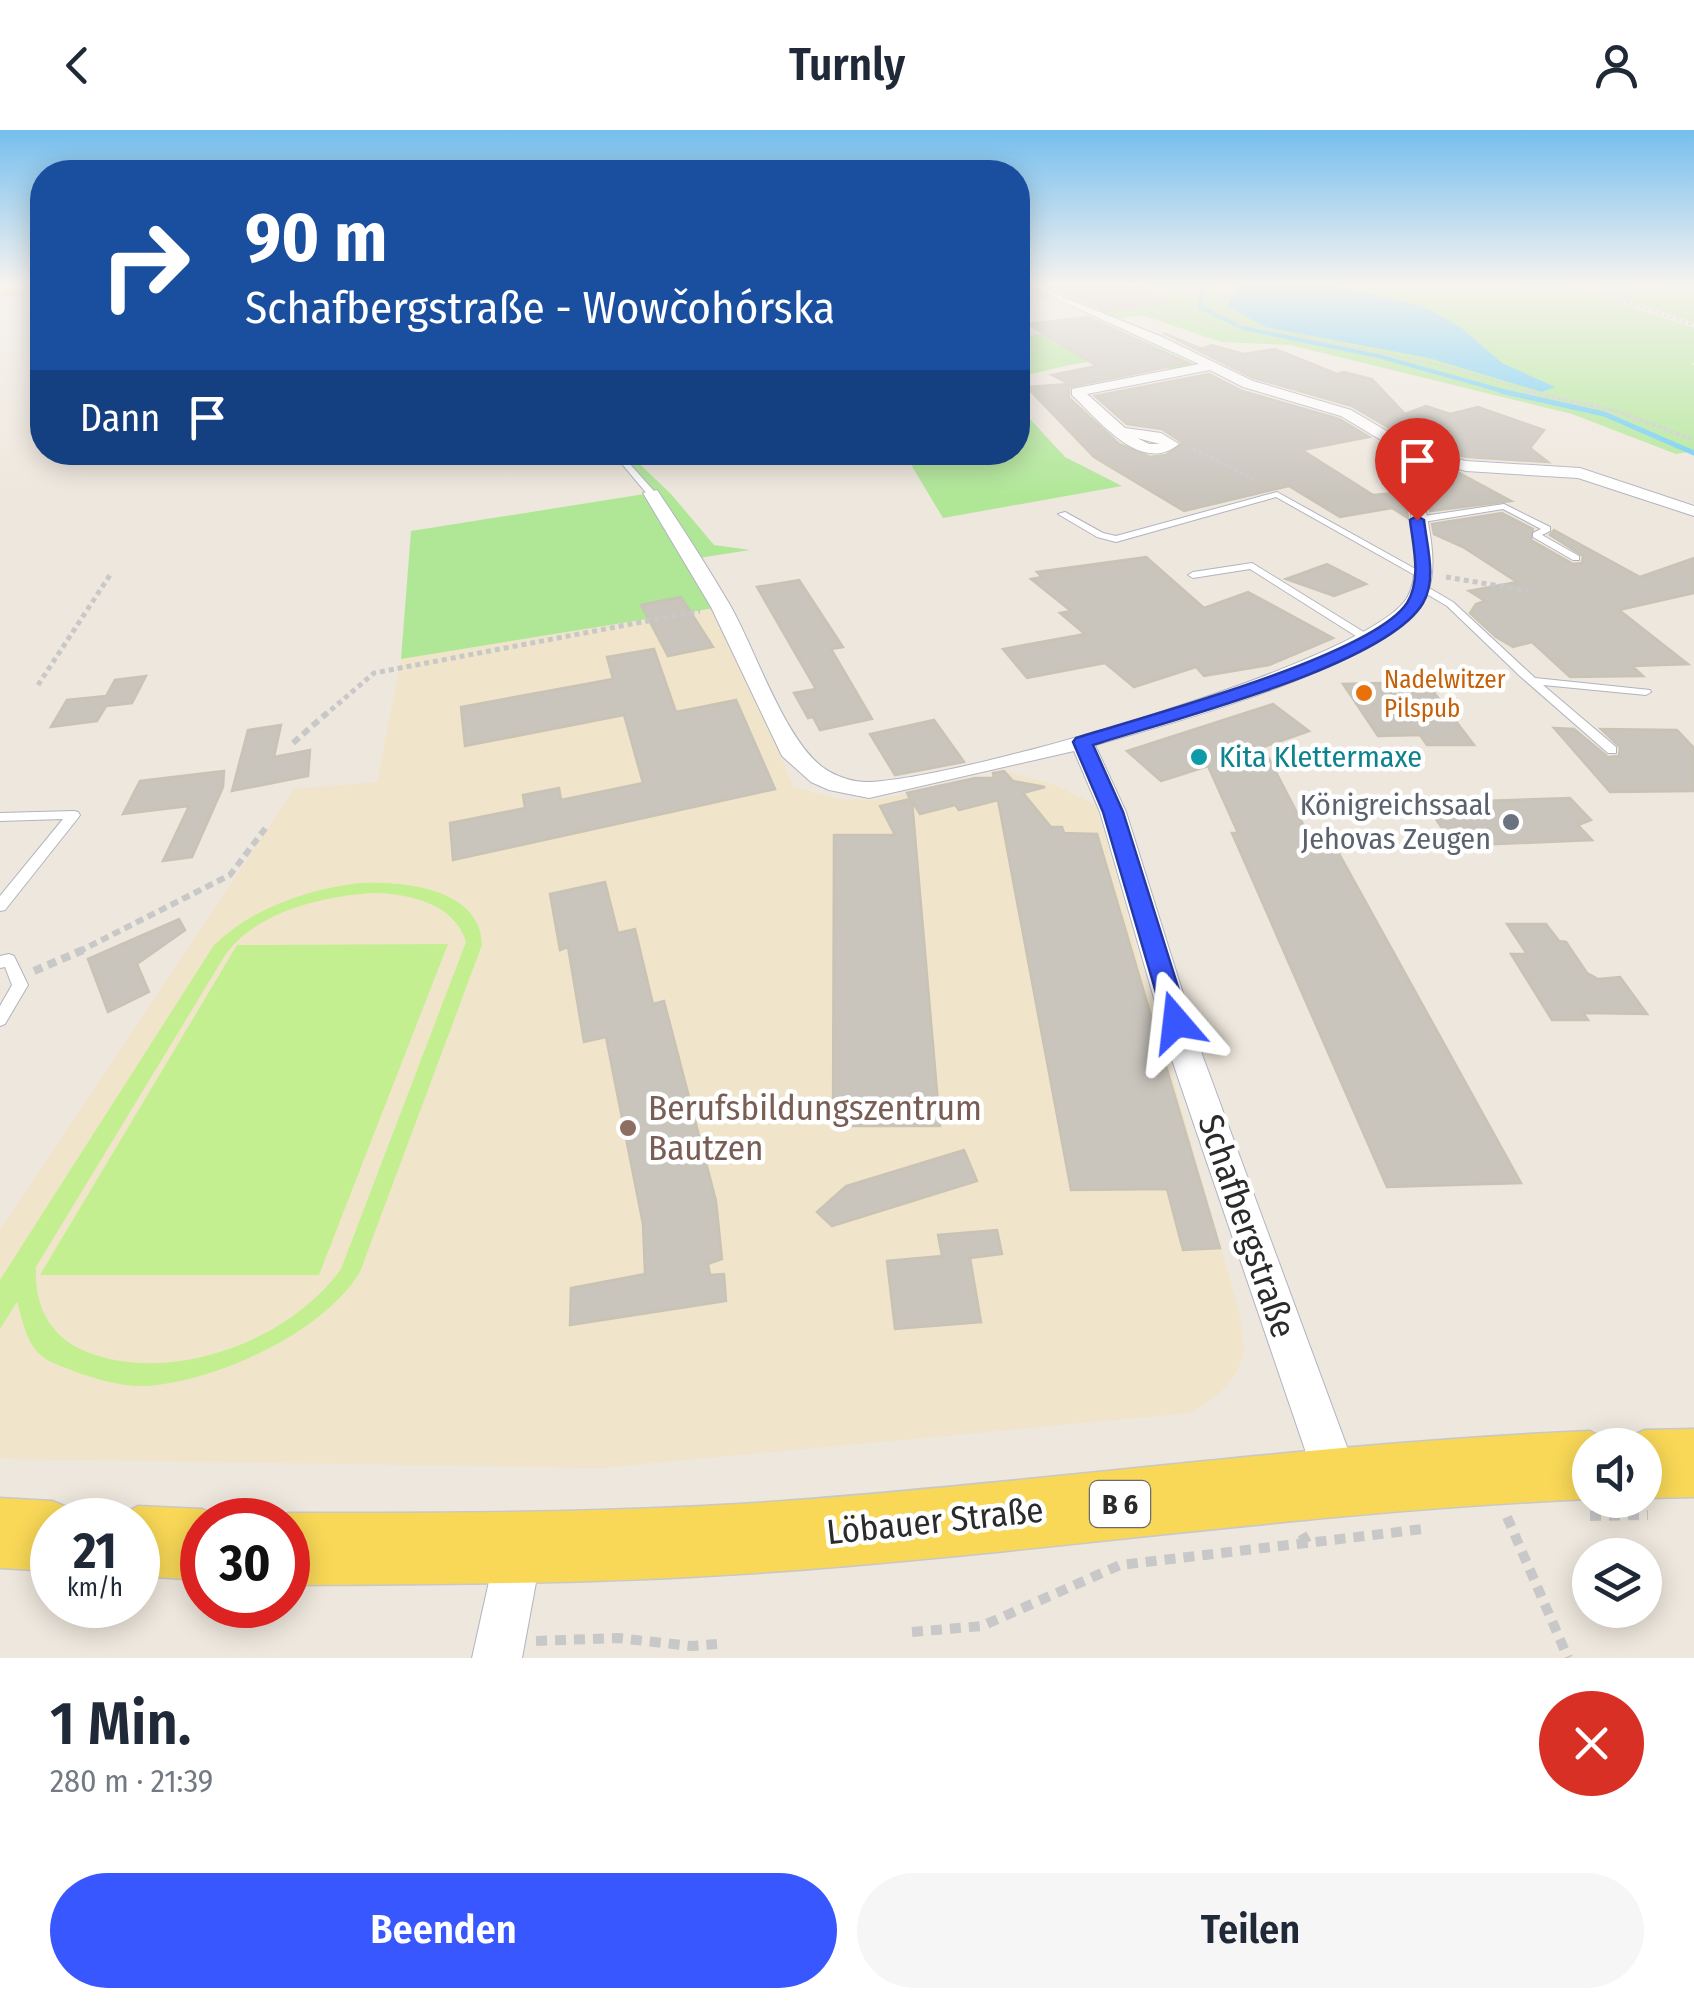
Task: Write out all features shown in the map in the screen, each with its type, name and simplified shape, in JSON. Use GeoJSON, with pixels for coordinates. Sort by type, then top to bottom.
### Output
{"type":"FeatureCollection","features":[{"type":"Feature","properties":{"kind":"main road","name":"Löbauer Straße"},"geometry":{"type":"LineString","coordinates":[[519,1548],[756,1538],[1515,1467],[1572,1486]]}},
{"type":"Feature","properties":{"kind":"main road"},"geometry":{"type":"LineString","coordinates":[[0,1533],[30,1535]]}},
{"type":"Feature","properties":{"kind":"main road","name":"B 6"},"geometry":{"type":"LineString","coordinates":[[310,1549],[519,1548]]}},
{"type":"Feature","properties":{"kind":"street"},"geometry":{"type":"LineString","coordinates":[[1188,355],[1229,376],[1346,413],[1414,452],[1466,466],[1580,473],[1694,511]]}},
{"type":"Feature","properties":{"kind":"street"},"geometry":{"type":"LineString","coordinates":[[1172,444],[1156,436],[1121,432],[1076,392],[1210,366]]}},
{"type":"Feature","properties":{"kind":"street"},"geometry":{"type":"LineString","coordinates":[[1201,384],[1229,376]]}},
{"type":"Feature","properties":{"kind":"street"},"geometry":{"type":"LineString","coordinates":[[1133,381],[1164,392]]}},
{"type":"Feature","properties":{"kind":"street"},"geometry":{"type":"LineString","coordinates":[[650,493],[721,607],[794,756],[810,773],[840,788],[898,786],[1082,742],[1271,682],[1371,641],[1416,602],[1422,578],[1414,452]]}},
{"type":"Feature","properties":{"kind":"street","name":"Schafbergstraße"},"geometry":{"type":"LineString","coordinates":[[1082,742],[1113,812],[1187,1057],[1338,1482]]}},
{"type":"Feature","properties":{"kind":"street"},"geometry":{"type":"LineString","coordinates":[[498,1650],[519,1548]]}},
{"type":"Feature","properties":{"kind":"lane"},"geometry":{"type":"LineString","coordinates":[[626,465],[650,493]]}},
{"type":"Feature","properties":{"kind":"lane"},"geometry":{"type":"LineString","coordinates":[[1062,514],[1100,536],[1116,538],[1276,494],[1422,578],[1612,750]]}},
{"type":"Feature","properties":{"kind":"lane"},"geometry":{"type":"LineString","coordinates":[[1417,520],[1504,506],[1547,528],[1536,535],[1576,558]]}},
{"type":"Feature","properties":{"kind":"lane"},"geometry":{"type":"LineString","coordinates":[[1193,575],[1252,566],[1371,641]]}},
{"type":"Feature","properties":{"kind":"lane"},"geometry":{"type":"LineString","coordinates":[[1534,681],[1646,692]]}},
{"type":"Feature","properties":{"kind":"lane"},"geometry":{"type":"LineString","coordinates":[[0,817],[74,815],[0,906]]}},
{"type":"Feature","properties":{"kind":"lane"},"geometry":{"type":"LineString","coordinates":[[0,962],[9,960],[20,986],[0,1020]]}},
{"type":"Feature","properties":{"kind":"path"},"geometry":{"type":"LineString","coordinates":[[1393,355],[1616,411],[1694,440]]}},
{"type":"Feature","properties":{"kind":"path"},"geometry":{"type":"LineString","coordinates":[[1172,444],[1246,473],[1276,494]]}},
{"type":"Feature","properties":{"kind":"path"},"geometry":{"type":"LineString","coordinates":[[38,684],[112,572]]}},
{"type":"Feature","properties":{"kind":"path"},"geometry":{"type":"LineString","coordinates":[[1422,578],[1529,591]]}},
{"type":"Feature","properties":{"kind":"path"},"geometry":{"type":"LineString","coordinates":[[292,743],[374,673],[721,607]]}},
{"type":"Feature","properties":{"kind":"path"},"geometry":{"type":"LineString","coordinates":[[19,977],[102,942],[230,875],[267,826]]}},
{"type":"Feature","properties":{"kind":"path"},"geometry":{"type":"LineString","coordinates":[[1526,1518],[1508,1518],[1568,1658]]}},
{"type":"Feature","properties":{"kind":"path"},"geometry":{"type":"LineString","coordinates":[[912,1632],[982,1626],[1120,1566],[1307,1543]]}},
{"type":"Feature","properties":{"kind":"path"},"geometry":{"type":"LineString","coordinates":[[498,1650],[618,1638],[691,1646],[717,1644]]}},
{"type":"Feature","properties":{"kind":"shaded area","name":"Berufsbildungszentrum Bautzen"},"geometry":{"type":"Polygon","coordinates":[[[721,607],[793,787],[838,799],[874,800],[1008,772],[1053,784],[1096,805],[1240,1315],[1244,1350],[1238,1371],[1220,1393],[1191,1413],[602,1468],[0,1459],[0,1230],[294,789],[377,782],[401,659],[721,607]]]}},
{"type":"Feature","properties":{"kind":"green space"},"geometry":{"type":"Polygon","coordinates":[[[1030,355],[1136,355],[1030,374],[1030,355]]]}},
{"type":"Feature","properties":{"kind":"green space"},"geometry":{"type":"Polygon","coordinates":[[[1175,355],[1201,367],[1175,372],[1145,356],[1175,355]]]}},
{"type":"Feature","properties":{"kind":"green space"},"geometry":{"type":"Polygon","coordinates":[[[1332,355],[1694,355],[1694,451],[1676,454],[1572,414],[1332,355]]]}},
{"type":"Feature","properties":{"kind":"green space"},"geometry":{"type":"Polygon","coordinates":[[[1030,419],[1065,457],[1122,486],[943,518],[911,465],[1030,465],[1030,419]]]}},
{"type":"Feature","properties":{"kind":"green space"},"geometry":{"type":"Polygon","coordinates":[[[631,465],[641,465],[671,494],[714,545],[750,550],[699,558],[659,497],[631,465]]]}},
{"type":"Feature","properties":{"kind":"green space"},"geometry":{"type":"Polygon","coordinates":[[[651,493],[721,607],[401,659],[411,531],[651,493]]]}},
{"type":"Feature","properties":{"kind":"green space"},"geometry":{"type":"Polygon","coordinates":[[[397,884],[437,892],[469,911],[478,926],[482,945],[360,1272],[321,1315],[295,1334],[235,1364],[175,1382],[128,1385],[99,1379],[46,1359],[29,1339],[17,1302],[0,1329],[0,1280],[214,945],[246,921],[282,902],[340,886],[397,884]],[[385,894],[331,898],[290,910],[252,929],[224,957],[36,1267],[38,1295],[47,1318],[74,1346],[120,1361],[156,1363],[227,1350],[291,1317],[319,1295],[341,1269],[466,942],[452,918],[441,909],[414,898],[385,894]]]}},
{"type":"Feature","properties":{"kind":"green space"},"geometry":{"type":"Polygon","coordinates":[[[448,944],[319,1275],[40,1275],[237,945],[448,944]]]}},
{"type":"Feature","properties":{"kind":"water"},"geometry":{"type":"Polygon","coordinates":[[[1415,355],[1493,355],[1555,387],[1542,392],[1415,355]]]}},
{"type":"Feature","properties":{"kind":"building"},"geometry":{"type":"Polygon","coordinates":[[[1079,355],[1170,355],[1187,363],[1069,387],[1069,398],[1119,444],[1150,457],[1166,455],[1183,443],[1162,429],[1127,424],[1095,396],[1209,374],[1242,391],[1339,419],[1369,437],[1302,450],[1373,495],[1404,492],[1408,518],[1392,508],[1340,517],[1289,486],[1184,511],[1094,457],[1030,390],[1030,387],[1069,384],[1052,375],[1097,366],[1079,355]]]}},
{"type":"Feature","properties":{"kind":"building"},"geometry":{"type":"Polygon","coordinates":[[[1208,355],[1291,355],[1337,374],[1372,379],[1405,414],[1426,406],[1450,414],[1478,407],[1544,430],[1530,448],[1548,462],[1467,457],[1420,446],[1352,406],[1254,378],[1208,355]]]}},
{"type":"Feature","properties":{"kind":"building"},"geometry":{"type":"Polygon","coordinates":[[[1425,464],[1459,473],[1511,501],[1430,511],[1425,464]]]}},
{"type":"Feature","properties":{"kind":"building"},"geometry":{"type":"Polygon","coordinates":[[[1502,513],[1533,529],[1531,540],[1573,564],[1582,563],[1583,556],[1550,535],[1554,530],[1640,577],[1694,558],[1694,593],[1619,610],[1688,664],[1632,666],[1643,676],[1570,677],[1532,642],[1513,647],[1496,637],[1470,613],[1476,604],[1485,601],[1469,591],[1517,582],[1463,547],[1434,534],[1432,524],[1502,513]]]}},
{"type":"Feature","properties":{"kind":"building"},"geometry":{"type":"Polygon","coordinates":[[[1146,557],[1204,608],[1248,592],[1333,638],[1269,665],[1204,676],[1196,667],[1134,687],[1105,663],[1027,678],[1003,649],[1085,634],[1060,613],[1071,611],[1031,579],[1042,577],[1037,572],[1146,557]]]}},
{"type":"Feature","properties":{"kind":"building"},"geometry":{"type":"Polygon","coordinates":[[[1327,564],[1366,584],[1334,596],[1286,579],[1327,564]]]}},
{"type":"Feature","properties":{"kind":"building"},"geometry":{"type":"Polygon","coordinates":[[[799,580],[843,647],[831,649],[872,719],[820,730],[794,693],[816,689],[757,587],[799,580]]]}},
{"type":"Feature","properties":{"kind":"building"},"geometry":{"type":"Polygon","coordinates":[[[681,597],[713,647],[668,656],[641,605],[681,597]]]}},
{"type":"Feature","properties":{"kind":"building"},"geometry":{"type":"Polygon","coordinates":[[[654,649],[676,712],[736,700],[775,789],[453,860],[450,823],[525,808],[523,795],[559,788],[561,800],[643,783],[624,715],[465,746],[461,707],[613,679],[607,657],[654,649]]]}},
{"type":"Feature","properties":{"kind":"building"},"geometry":{"type":"Polygon","coordinates":[[[146,676],[132,703],[106,706],[97,721],[51,727],[67,700],[106,696],[115,680],[146,676]]]}},
{"type":"Feature","properties":{"kind":"building"},"geometry":{"type":"Polygon","coordinates":[[[1426,682],[1474,745],[1427,745],[1420,735],[1378,736],[1343,684],[1426,682]]]}},
{"type":"Feature","properties":{"kind":"building"},"geometry":{"type":"Polygon","coordinates":[[[1273,704],[1309,731],[1263,747],[1307,832],[1327,832],[1521,1183],[1387,1187],[1232,833],[1238,833],[1208,766],[1161,781],[1127,751],[1273,704]]]}},
{"type":"Feature","properties":{"kind":"building"},"geometry":{"type":"Polygon","coordinates":[[[934,720],[964,762],[895,775],[870,734],[934,720]]]}},
{"type":"Feature","properties":{"kind":"building"},"geometry":{"type":"Polygon","coordinates":[[[281,725],[274,757],[310,750],[308,776],[232,791],[248,730],[281,725]]]}},
{"type":"Feature","properties":{"kind":"building"},"geometry":{"type":"Polygon","coordinates":[[[1554,728],[1574,729],[1608,757],[1619,756],[1620,747],[1601,729],[1677,730],[1694,748],[1694,791],[1610,792],[1554,728]]]}},
{"type":"Feature","properties":{"kind":"building"},"geometry":{"type":"Polygon","coordinates":[[[224,771],[223,787],[192,857],[163,861],[189,806],[123,814],[140,781],[224,771]]]}},
{"type":"Feature","properties":{"kind":"building"},"geometry":{"type":"Polygon","coordinates":[[[1004,771],[1013,781],[1045,787],[1023,793],[1051,827],[1062,827],[1064,833],[1097,834],[1220,1248],[1183,1250],[1167,1189],[1071,1190],[998,800],[920,814],[912,801],[940,1126],[833,1126],[834,835],[895,835],[880,806],[910,799],[907,793],[975,778],[994,778],[993,773],[1004,771]]]}},
{"type":"Feature","properties":{"kind":"building","name":"Königreichssaal Jehovas Zeugen"},"geometry":{"type":"Polygon","coordinates":[[[1570,798],[1591,820],[1578,825],[1592,840],[1454,846],[1425,803],[1570,798]]]}},
{"type":"Feature","properties":{"kind":"building"},"geometry":{"type":"Polygon","coordinates":[[[605,882],[618,933],[635,929],[653,1004],[664,1001],[716,1201],[722,1259],[708,1264],[710,1275],[724,1274],[726,1301],[570,1325],[571,1288],[645,1274],[643,1224],[606,1037],[584,1042],[568,947],[560,950],[550,894],[605,882]]]}},
{"type":"Feature","properties":{"kind":"building"},"geometry":{"type":"Polygon","coordinates":[[[179,919],[185,930],[137,964],[149,992],[108,1012],[88,959],[179,919]]]}},
{"type":"Feature","properties":{"kind":"building"},"geometry":{"type":"Polygon","coordinates":[[[1507,924],[1546,924],[1559,941],[1566,942],[1587,973],[1598,979],[1620,977],[1647,1014],[1583,1013],[1588,1020],[1552,1020],[1511,954],[1527,954],[1507,924]]]}},
{"type":"Feature","properties":{"kind":"building"},"geometry":{"type":"Polygon","coordinates":[[[964,1150],[977,1181],[832,1226],[817,1212],[846,1186],[964,1150]]]}},
{"type":"Feature","properties":{"kind":"building"},"geometry":{"type":"Polygon","coordinates":[[[997,1230],[1002,1254],[970,1258],[981,1322],[895,1329],[887,1261],[942,1256],[938,1235],[997,1230]]]}},
{"type":"Feature","properties":{"kind":"waterway"},"geometry":{"type":"LineString","coordinates":[[1375,355],[1510,393]]}},
{"type":"Feature","properties":{"kind":"waterway"},"geometry":{"type":"LineString","coordinates":[[1501,391],[1604,414],[1694,453]]}},
{"type":"Feature","properties":{"kind":"place","name":"Nadelwitzer Pilspub"},"geometry":{"type":"Point","coordinates":[1364,693]}},
{"type":"Feature","properties":{"kind":"place","name":"Kita Klettermaxe"},"geometry":{"type":"Point","coordinates":[1199,757]}},
{"type":"Feature","properties":{"kind":"place","name":"Königreichssaal Jehovas Zeugen"},"geometry":{"type":"Point","coordinates":[1511,822]}},
{"type":"Feature","properties":{"kind":"place","name":"Berufsbildungszentrum Bautzen"},"geometry":{"type":"Point","coordinates":[628,1128]}},
{"type":"Feature","properties":{"kind":"route"},"geometry":{"type":"LineString","coordinates":[[1176,1022],[1113,812],[1082,742],[1255,688],[1379,636],[1402,618],[1416,602],[1421,588],[1417,520]]}}]}
